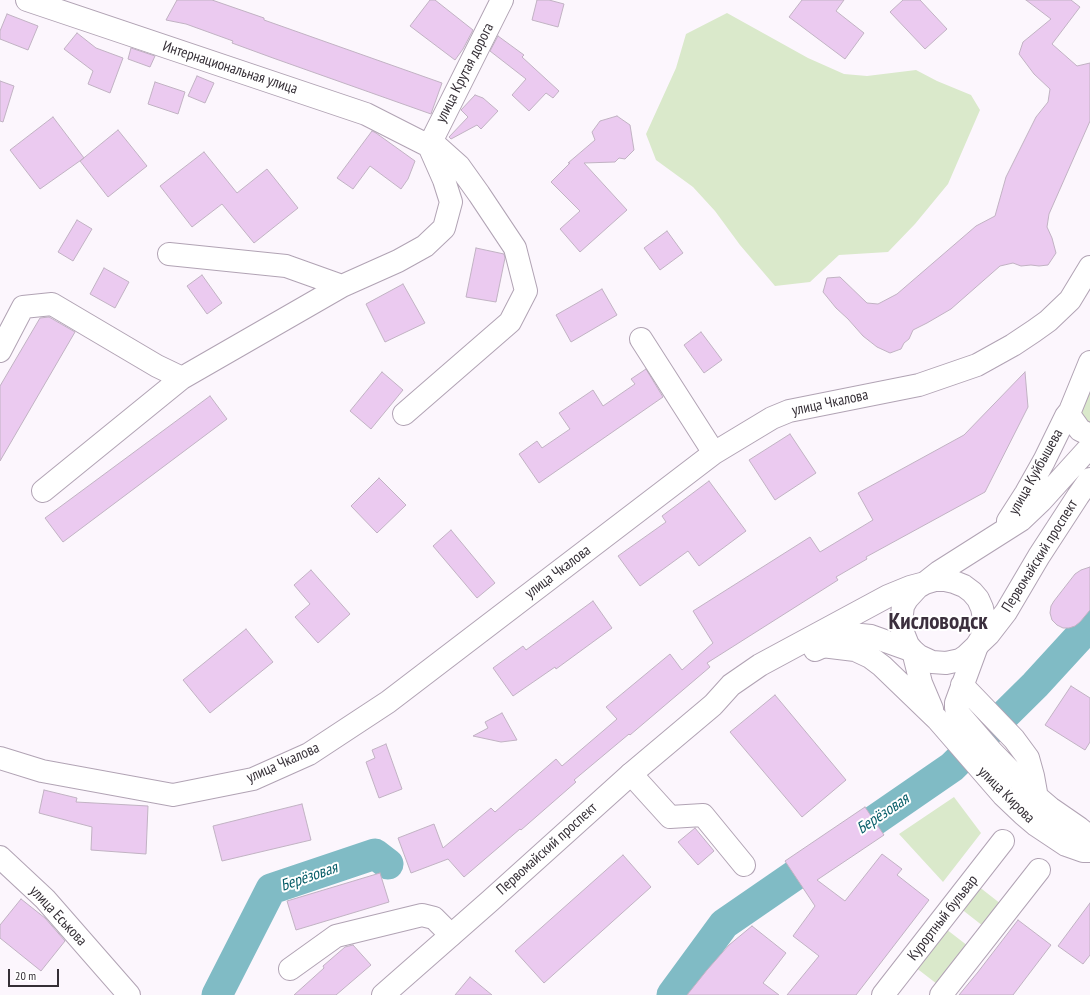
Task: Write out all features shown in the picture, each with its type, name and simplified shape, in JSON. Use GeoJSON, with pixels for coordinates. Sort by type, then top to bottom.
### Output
{"type":"FeatureCollection","features":[{"type":"Feature","properties":{"kind":"street","name":"Интернациональная улица"},"geometry":{"type":"LineString","coordinates":[[26,0],[366,114],[430,144],[458,166],[516,248],[526,290],[510,322],[404,414]]}},
{"type":"Feature","properties":{"kind":"street","name":"улица Крутая дорога"},"geometry":{"type":"LineString","coordinates":[[430,144],[502,0]]}},
{"type":"Feature","properties":{"kind":"street"},"geometry":{"type":"LineString","coordinates":[[43,491],[182,378],[342,286],[398,261],[425,246],[444,228],[451,202],[430,144]]}},
{"type":"Feature","properties":{"kind":"street"},"geometry":{"type":"LineString","coordinates":[[169,254],[286,266],[342,286]]}},
{"type":"Feature","properties":{"kind":"street","name":"улица Чкалова"},"geometry":{"type":"LineString","coordinates":[[0,758],[42,771],[173,795],[253,779],[309,754],[388,702],[714,453],[772,418],[789,412],[919,385],[977,365],[1048,321],[1070,300],[1090,268]]}},
{"type":"Feature","properties":{"kind":"street"},"geometry":{"type":"LineString","coordinates":[[0,351],[23,306],[52,304],[157,366],[182,378]]}},
{"type":"Feature","properties":{"kind":"street"},"geometry":{"type":"LineString","coordinates":[[641,338],[714,453]]}},
{"type":"Feature","properties":{"kind":"street","name":"улица Куйбышева"},"geometry":{"type":"LineString","coordinates":[[1039,556],[1047,524],[1064,491],[1070,414],[1090,362]]}},
{"type":"Feature","properties":{"kind":"street"},"geometry":{"type":"LineString","coordinates":[[1070,414],[1080,430],[1090,435]]}},
{"type":"Feature","properties":{"kind":"street","name":"улица Куйбышева"},"geometry":{"type":"LineString","coordinates":[[1001,532],[1044,461],[1066,416],[1070,414]]}},
{"type":"Feature","properties":{"kind":"street","name":"Первомайский проспект"},"geometry":{"type":"LineString","coordinates":[[383,995],[490,902],[631,774],[713,705],[730,685],[760,665],[888,596],[925,583],[939,572],[1021,520],[1090,447]]}},
{"type":"Feature","properties":{"kind":"street","name":"Первомайский проспект"},"geometry":{"type":"LineString","coordinates":[[713,705],[738,694],[766,676],[822,646],[849,636],[870,636],[913,651],[919,656],[932,662],[946,664],[960,660],[972,652],[976,646],[989,634],[1006,612],[1039,556],[1090,479]]}},
{"type":"Feature","properties":{"kind":"street"},"geometry":{"type":"LineString","coordinates":[[937,719],[921,683],[913,651],[908,645],[902,630],[901,622],[901,614],[910,596],[918,587],[935,580],[950,581],[964,586],[972,592],[978,599],[984,618],[982,637],[976,646],[956,703],[959,729]]}},
{"type":"Feature","properties":{"kind":"street"},"geometry":{"type":"LineString","coordinates":[[822,646],[855,650],[870,657],[882,666],[937,719]]}},
{"type":"Feature","properties":{"kind":"street"},"geometry":{"type":"LineString","coordinates":[[962,685],[1014,739],[1028,758],[1037,798]]}},
{"type":"Feature","properties":{"kind":"street","name":"улица Кирова"},"geometry":{"type":"LineString","coordinates":[[937,719],[959,729],[985,760],[1003,795],[1036,826],[1066,845],[1082,851],[1090,851]]}},
{"type":"Feature","properties":{"kind":"street","name":"улица Кирова"},"geometry":{"type":"LineString","coordinates":[[985,760],[1022,784],[1037,798],[1090,837]]}},
{"type":"Feature","properties":{"kind":"street"},"geometry":{"type":"LineString","coordinates":[[631,774],[670,818],[703,815],[744,865]]}},
{"type":"Feature","properties":{"kind":"street","name":"Курортный бульвар"},"geometry":{"type":"LineString","coordinates":[[883,995],[1003,841]]}},
{"type":"Feature","properties":{"kind":"street","name":"улица Еськова"},"geometry":{"type":"LineString","coordinates":[[0,857],[45,899],[129,995]]}},
{"type":"Feature","properties":{"kind":"street"},"geometry":{"type":"LineString","coordinates":[[941,995],[1040,870]]}},
{"type":"Feature","properties":{"kind":"street"},"geometry":{"type":"LineString","coordinates":[[290,969],[336,936],[422,915],[434,918],[451,935]]}},
{"type":"Feature","properties":{"kind":"green space"},"geometry":{"type":"Polygon","coordinates":[[[727,13],[808,58],[844,74],[867,76],[916,70],[937,81],[971,95],[980,110],[948,184],[915,224],[888,252],[839,255],[810,282],[775,286],[740,245],[715,211],[693,187],[656,160],[646,134],[676,68],[686,34],[727,13]]]}},
{"type":"Feature","properties":{"kind":"green space"},"geometry":{"type":"Polygon","coordinates":[[[1090,389],[1090,423],[1082,414],[1082,409],[1090,389]]]}},
{"type":"Feature","properties":{"kind":"green space"},"geometry":{"type":"Polygon","coordinates":[[[954,797],[981,833],[943,882],[899,834],[954,797]]]}},
{"type":"Feature","properties":{"kind":"green space"},"geometry":{"type":"Polygon","coordinates":[[[978,886],[1001,904],[983,926],[960,908],[978,886]]]}},
{"type":"Feature","properties":{"kind":"green space"},"geometry":{"type":"Polygon","coordinates":[[[946,929],[968,946],[937,984],[915,967],[946,929]]]}},
{"type":"Feature","properties":{"kind":"building"},"geometry":{"type":"Polygon","coordinates":[[[177,0],[212,0],[442,83],[431,114],[232,43],[233,41],[186,24],[166,20],[177,0]]]}},
{"type":"Feature","properties":{"kind":"building"},"geometry":{"type":"Polygon","coordinates":[[[430,0],[435,0],[473,30],[463,49],[455,60],[410,26],[430,0]]]}},
{"type":"Feature","properties":{"kind":"building"},"geometry":{"type":"Polygon","coordinates":[[[537,0],[549,0],[564,4],[558,27],[532,20],[537,0]]]}},
{"type":"Feature","properties":{"kind":"building"},"geometry":{"type":"Polygon","coordinates":[[[802,0],[844,0],[836,11],[864,33],[845,59],[789,17],[802,0]]]}},
{"type":"Feature","properties":{"kind":"building"},"geometry":{"type":"Polygon","coordinates":[[[903,0],[920,0],[947,29],[925,49],[890,12],[903,0]]]}},
{"type":"Feature","properties":{"kind":"building"},"geometry":{"type":"Polygon","coordinates":[[[1026,0],[1071,0],[1080,7],[1052,44],[1077,66],[1090,63],[1090,121],[1049,214],[1047,227],[1056,253],[1048,265],[1021,266],[1013,263],[1000,266],[951,309],[913,330],[909,339],[904,343],[901,349],[890,353],[877,347],[863,336],[836,308],[823,292],[827,278],[840,277],[867,303],[878,304],[897,294],[976,226],[995,216],[1006,177],[1036,117],[1048,102],[1050,89],[1034,74],[1019,54],[1023,42],[1051,19],[1026,0]]]}},
{"type":"Feature","properties":{"kind":"building"},"geometry":{"type":"Polygon","coordinates":[[[7,14],[38,26],[28,50],[0,39],[0,31],[7,14]]]}},
{"type":"Feature","properties":{"kind":"building"},"geometry":{"type":"Polygon","coordinates":[[[77,33],[96,48],[123,58],[110,93],[88,84],[93,71],[64,49],[77,33]]]}},
{"type":"Feature","properties":{"kind":"building"},"geometry":{"type":"Polygon","coordinates":[[[498,36],[524,55],[522,57],[559,91],[553,98],[546,93],[529,111],[512,95],[526,79],[490,51],[498,36]]]}},
{"type":"Feature","properties":{"kind":"building"},"geometry":{"type":"Polygon","coordinates":[[[131,48],[155,56],[150,67],[128,59],[131,48]]]}},
{"type":"Feature","properties":{"kind":"building"},"geometry":{"type":"Polygon","coordinates":[[[197,76],[214,83],[205,103],[188,96],[197,76]]]}},
{"type":"Feature","properties":{"kind":"building"},"geometry":{"type":"Polygon","coordinates":[[[0,81],[14,86],[3,122],[0,121],[0,81]]]}},
{"type":"Feature","properties":{"kind":"building"},"geometry":{"type":"Polygon","coordinates":[[[155,82],[185,92],[178,114],[148,104],[155,82]]]}},
{"type":"Feature","properties":{"kind":"building"},"geometry":{"type":"Polygon","coordinates":[[[475,95],[483,98],[498,111],[481,129],[477,125],[451,139],[449,137],[468,117],[461,110],[475,95]]]}},
{"type":"Feature","properties":{"kind":"building"},"geometry":{"type":"Polygon","coordinates":[[[617,116],[630,125],[634,150],[625,159],[619,158],[615,162],[584,163],[627,210],[580,252],[560,229],[580,211],[551,182],[570,163],[568,163],[595,140],[592,132],[600,121],[617,116]]]}},
{"type":"Feature","properties":{"kind":"building"},"geometry":{"type":"Polygon","coordinates":[[[53,117],[84,158],[40,189],[10,150],[53,117]]]}},
{"type":"Feature","properties":{"kind":"building"},"geometry":{"type":"Polygon","coordinates":[[[118,130],[147,166],[108,197],[80,161],[118,130]]]}},
{"type":"Feature","properties":{"kind":"building"},"geometry":{"type":"Polygon","coordinates":[[[372,131],[415,161],[408,179],[401,189],[370,166],[353,189],[337,178],[372,131]]]}},
{"type":"Feature","properties":{"kind":"building"},"geometry":{"type":"Polygon","coordinates":[[[204,152],[237,193],[267,169],[298,208],[254,243],[222,204],[192,227],[160,186],[204,152]]]}},
{"type":"Feature","properties":{"kind":"building"},"geometry":{"type":"Polygon","coordinates":[[[77,220],[92,229],[73,261],[58,252],[77,220]]]}},
{"type":"Feature","properties":{"kind":"building"},"geometry":{"type":"Polygon","coordinates":[[[667,231],[683,253],[660,270],[644,248],[667,231]]]}},
{"type":"Feature","properties":{"kind":"building"},"geometry":{"type":"Polygon","coordinates":[[[476,248],[504,254],[505,258],[496,302],[466,297],[476,248]]]}},
{"type":"Feature","properties":{"kind":"building"},"geometry":{"type":"Polygon","coordinates":[[[104,268],[129,282],[115,308],[90,294],[104,268]]]}},
{"type":"Feature","properties":{"kind":"building"},"geometry":{"type":"Polygon","coordinates":[[[202,275],[222,303],[207,314],[187,286],[202,275]]]}},
{"type":"Feature","properties":{"kind":"building"},"geometry":{"type":"Polygon","coordinates":[[[403,284],[425,323],[385,342],[366,304],[403,284]]]}},
{"type":"Feature","properties":{"kind":"building"},"geometry":{"type":"Polygon","coordinates":[[[602,289],[617,315],[571,342],[556,315],[602,289]]]}},
{"type":"Feature","properties":{"kind":"building"},"geometry":{"type":"Polygon","coordinates":[[[49,317],[75,332],[0,461],[0,386],[40,318],[49,317]]]}},
{"type":"Feature","properties":{"kind":"building"},"geometry":{"type":"Polygon","coordinates":[[[701,332],[722,360],[704,373],[684,345],[701,332]]]}},
{"type":"Feature","properties":{"kind":"building"},"geometry":{"type":"Polygon","coordinates":[[[646,369],[663,397],[539,483],[519,454],[537,441],[542,448],[570,429],[559,413],[593,390],[603,406],[635,384],[631,379],[646,369]]]}},
{"type":"Feature","properties":{"kind":"building"},"geometry":{"type":"Polygon","coordinates":[[[382,372],[403,390],[371,429],[350,411],[382,372]]]}},
{"type":"Feature","properties":{"kind":"building"},"geometry":{"type":"Polygon","coordinates":[[[1025,372],[1028,407],[985,492],[866,557],[867,559],[836,577],[838,580],[707,663],[710,667],[574,780],[576,782],[464,877],[448,859],[411,873],[398,838],[434,824],[443,848],[491,808],[495,812],[556,759],[562,766],[617,719],[606,707],[670,654],[682,670],[713,643],[693,611],[810,537],[820,552],[873,520],[858,493],[964,435],[1025,372]]]}},
{"type":"Feature","properties":{"kind":"building"},"geometry":{"type":"Polygon","coordinates":[[[210,396],[227,419],[63,542],[45,518],[210,396]]]}},
{"type":"Feature","properties":{"kind":"building"},"geometry":{"type":"Polygon","coordinates":[[[790,434],[816,473],[775,500],[749,460],[790,434]]]}},
{"type":"Feature","properties":{"kind":"building"},"geometry":{"type":"Polygon","coordinates":[[[379,478],[406,505],[377,533],[351,506],[379,478]]]}},
{"type":"Feature","properties":{"kind":"building"},"geometry":{"type":"Polygon","coordinates":[[[709,481],[746,531],[699,566],[688,551],[640,586],[618,556],[666,522],[662,516],[709,481]]]}},
{"type":"Feature","properties":{"kind":"building"},"geometry":{"type":"Polygon","coordinates":[[[451,530],[495,583],[477,598],[433,546],[451,530]]]}},
{"type":"Feature","properties":{"kind":"building"},"geometry":{"type":"Polygon","coordinates":[[[1090,567],[1090,610],[1075,626],[1063,628],[1057,625],[1052,620],[1050,613],[1051,606],[1075,574],[1090,567]]]}},
{"type":"Feature","properties":{"kind":"building"},"geometry":{"type":"Polygon","coordinates":[[[311,570],[350,614],[318,643],[295,617],[310,604],[294,585],[311,570]]]}},
{"type":"Feature","properties":{"kind":"building"},"geometry":{"type":"Polygon","coordinates":[[[593,601],[612,628],[556,669],[555,667],[513,696],[493,668],[523,646],[526,650],[593,601]]]}},
{"type":"Feature","properties":{"kind":"building"},"geometry":{"type":"Polygon","coordinates":[[[246,629],[273,662],[210,713],[183,680],[246,629]]]}},
{"type":"Feature","properties":{"kind":"building"},"geometry":{"type":"Polygon","coordinates":[[[1071,686],[1090,698],[1090,742],[1085,750],[1045,725],[1071,686]]]}},
{"type":"Feature","properties":{"kind":"building"},"geometry":{"type":"Polygon","coordinates":[[[775,695],[846,780],[802,817],[730,732],[775,695]]]}},
{"type":"Feature","properties":{"kind":"building"},"geometry":{"type":"Polygon","coordinates":[[[502,713],[517,740],[501,742],[473,736],[488,728],[485,722],[502,713]]]}},
{"type":"Feature","properties":{"kind":"building"},"geometry":{"type":"Polygon","coordinates":[[[386,744],[402,789],[379,798],[366,762],[375,758],[372,750],[386,744]]]}},
{"type":"Feature","properties":{"kind":"building"},"geometry":{"type":"Polygon","coordinates":[[[44,790],[77,798],[76,802],[148,806],[146,854],[91,850],[92,827],[39,813],[44,790]]]}},
{"type":"Feature","properties":{"kind":"building"},"geometry":{"type":"Polygon","coordinates":[[[302,804],[311,840],[222,861],[213,826],[302,804]]]}},
{"type":"Feature","properties":{"kind":"building"},"geometry":{"type":"Polygon","coordinates":[[[865,807],[884,835],[817,880],[845,901],[882,854],[902,869],[897,875],[929,900],[856,995],[787,995],[819,956],[793,936],[815,906],[785,861],[865,807]]]}},
{"type":"Feature","properties":{"kind":"building"},"geometry":{"type":"Polygon","coordinates":[[[695,828],[714,851],[698,865],[678,842],[695,828]]]}},
{"type":"Feature","properties":{"kind":"building"},"geometry":{"type":"Polygon","coordinates":[[[623,855],[651,887],[544,983],[515,951],[623,855]]]}},
{"type":"Feature","properties":{"kind":"building"},"geometry":{"type":"Polygon","coordinates":[[[380,873],[389,902],[296,930],[287,901],[380,873]]]}},
{"type":"Feature","properties":{"kind":"building"},"geometry":{"type":"Polygon","coordinates":[[[21,899],[45,918],[65,941],[41,971],[0,938],[0,925],[21,899]]]}},
{"type":"Feature","properties":{"kind":"building"},"geometry":{"type":"Polygon","coordinates":[[[1090,903],[1090,955],[1083,964],[1058,946],[1090,903]]]}},
{"type":"Feature","properties":{"kind":"building"},"geometry":{"type":"Polygon","coordinates":[[[1018,920],[1051,945],[1013,995],[959,995],[978,972],[1018,920]]]}},
{"type":"Feature","properties":{"kind":"building"},"geometry":{"type":"Polygon","coordinates":[[[752,926],[786,953],[763,983],[779,995],[687,995],[729,945],[752,926]]]}},
{"type":"Feature","properties":{"kind":"building"},"geometry":{"type":"Polygon","coordinates":[[[353,945],[371,965],[336,995],[294,995],[324,968],[323,966],[345,947],[353,945]]]}},
{"type":"Feature","properties":{"kind":"building"},"geometry":{"type":"Polygon","coordinates":[[[470,977],[492,995],[455,995],[470,977]]]}},
{"type":"Feature","properties":{"kind":"waterway","name":"Берёзовая"},"geometry":{"type":"LineString","coordinates":[[672,995],[724,924],[952,767],[1035,685],[1090,625]]}},
{"type":"Feature","properties":{"kind":"waterway","name":"Берёзовая"},"geometry":{"type":"LineString","coordinates":[[217,995],[271,889],[375,854],[388,864]]}},
{"type":"Feature","properties":{"kind":"district","name":"Кисловодск"},"geometry":{"type":"Point","coordinates":[938,622]}}]}
